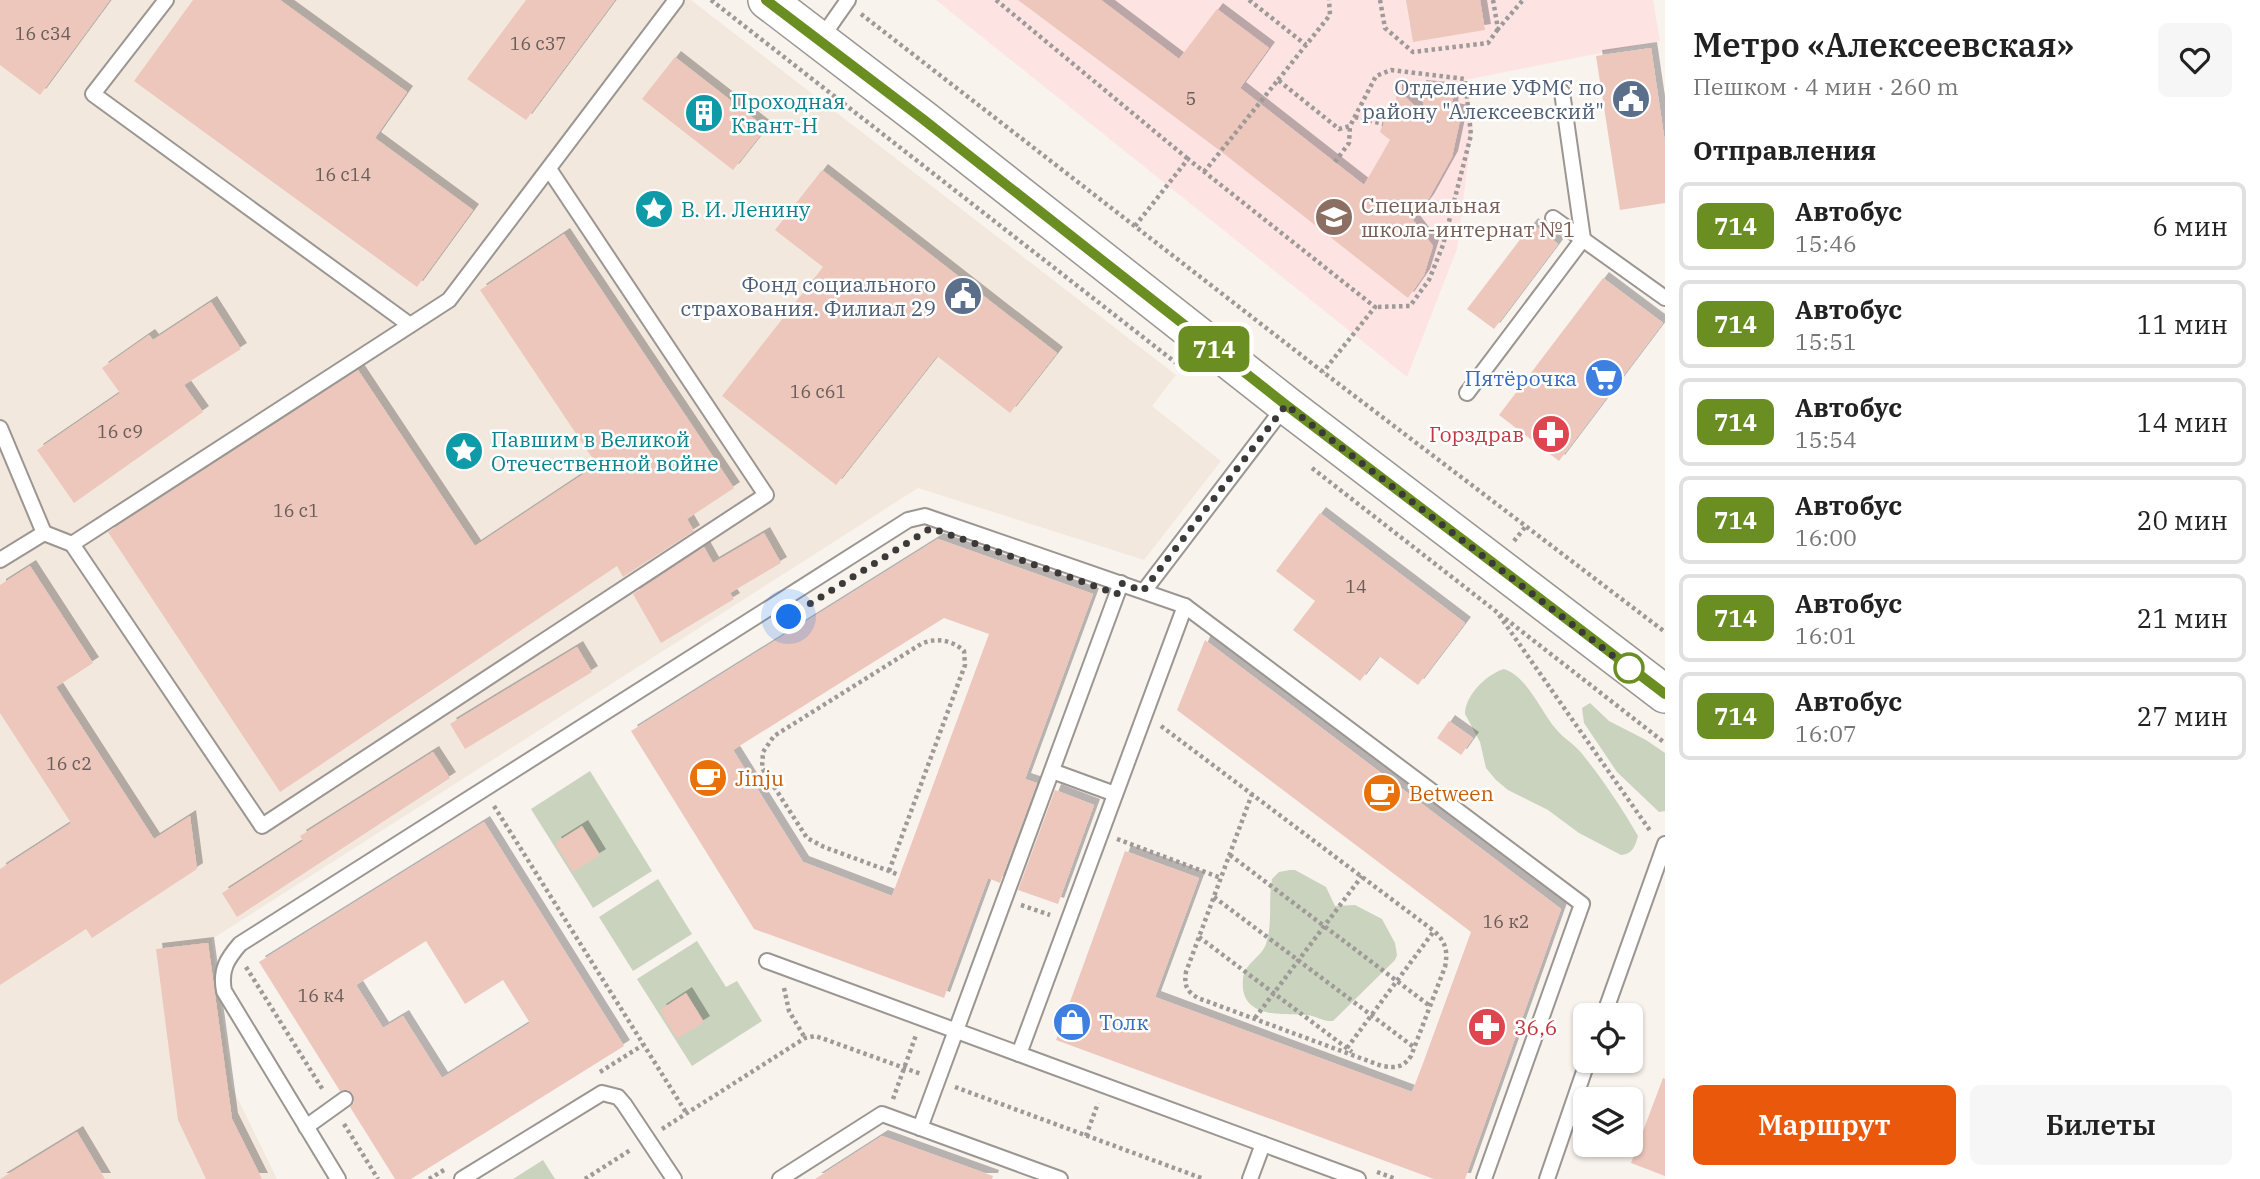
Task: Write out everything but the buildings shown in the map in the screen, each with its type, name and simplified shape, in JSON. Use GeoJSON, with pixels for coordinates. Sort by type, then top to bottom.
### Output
{"type":"FeatureCollection","features":[{"type":"Feature","properties":{"kind":"street"},"geometry":{"type":"LineString","coordinates":[[766,0],[924,120],[1286,405],[1665,694]]}},
{"type":"Feature","properties":{"kind":"lane"},"geometry":{"type":"LineString","coordinates":[[166,0],[93,94],[410,326]]}},
{"type":"Feature","properties":{"kind":"lane"},"geometry":{"type":"LineString","coordinates":[[72,544],[449,300],[676,0]]}},
{"type":"Feature","properties":{"kind":"lane"},"geometry":{"type":"LineString","coordinates":[[819,41],[847,1]]}},
{"type":"Feature","properties":{"kind":"lane"},"geometry":{"type":"LineString","coordinates":[[1467,393],[1583,239],[1562,92]]}},
{"type":"Feature","properties":{"kind":"lane"},"geometry":{"type":"LineString","coordinates":[[0,428],[44,533],[72,544],[262,826],[766,495],[549,169]]}},
{"type":"Feature","properties":{"kind":"lane"},"geometry":{"type":"LineString","coordinates":[[1553,218],[1665,298]]}},
{"type":"Feature","properties":{"kind":"lane"},"geometry":{"type":"LineString","coordinates":[[1143,591],[1286,405]]}},
{"type":"Feature","properties":{"kind":"lane"},"geometry":{"type":"LineString","coordinates":[[338,1179],[224,991],[224,968],[228,958],[240,944],[908,520],[925,516],[1185,606],[1583,904],[1485,1179]]}},
{"type":"Feature","properties":{"kind":"lane"},"geometry":{"type":"LineString","coordinates":[[0,560],[44,533]]}},
{"type":"Feature","properties":{"kind":"lane"},"geometry":{"type":"LineString","coordinates":[[920,1128],[1121,583]]}},
{"type":"Feature","properties":{"kind":"lane"},"geometry":{"type":"LineString","coordinates":[[1019,1054],[1185,606]]}},
{"type":"Feature","properties":{"kind":"lane"},"geometry":{"type":"LineString","coordinates":[[1052,771],[1115,794]]}},
{"type":"Feature","properties":{"kind":"lane"},"geometry":{"type":"LineString","coordinates":[[1608,1003],[1664,846]]}},
{"type":"Feature","properties":{"kind":"lane"},"geometry":{"type":"LineString","coordinates":[[767,961],[1358,1179]]}},
{"type":"Feature","properties":{"kind":"lane"},"geometry":{"type":"LineString","coordinates":[[1547,1179],[1584,1073]]}},
{"type":"Feature","properties":{"kind":"lane"},"geometry":{"type":"LineString","coordinates":[[462,1179],[602,1093],[618,1097],[674,1179]]}},
{"type":"Feature","properties":{"kind":"lane"},"geometry":{"type":"LineString","coordinates":[[306,1127],[339,1103]]}},
{"type":"Feature","properties":{"kind":"lane"},"geometry":{"type":"LineString","coordinates":[[780,1179],[877,1116],[887,1115],[1060,1179]]}},
{"type":"Feature","properties":{"kind":"lane"},"geometry":{"type":"LineString","coordinates":[[1250,1179],[1263,1144]]}},
{"type":"Feature","properties":{"kind":"path"},"geometry":{"type":"LineString","coordinates":[[996,0],[1204,172],[1375,307],[1410,306],[1429,280],[1443,245],[1471,135],[1465,79],[1391,70],[1376,76],[1350,126],[1349,143],[1335,162]]}},
{"type":"Feature","properties":{"kind":"path"},"geometry":{"type":"LineString","coordinates":[[1249,0],[1306,45]]}},
{"type":"Feature","properties":{"kind":"path"},"geometry":{"type":"LineString","coordinates":[[1204,172],[1330,15],[1329,0]]}},
{"type":"Feature","properties":{"kind":"path"},"geometry":{"type":"LineString","coordinates":[[1380,0],[1385,28],[1413,52],[1488,43],[1522,0]]}},
{"type":"Feature","properties":{"kind":"path"},"geometry":{"type":"LineString","coordinates":[[1493,0],[1498,29]]}},
{"type":"Feature","properties":{"kind":"path"},"geometry":{"type":"LineString","coordinates":[[847,1],[1323,372],[1665,632]]}},
{"type":"Feature","properties":{"kind":"path"},"geometry":{"type":"LineString","coordinates":[[1278,80],[1339,129],[1350,126]]}},
{"type":"Feature","properties":{"kind":"path"},"geometry":{"type":"LineString","coordinates":[[1355,117],[1383,124]]}},
{"type":"Feature","properties":{"kind":"path"},"geometry":{"type":"LineString","coordinates":[[1135,226],[1188,159]]}},
{"type":"Feature","properties":{"kind":"path"},"geometry":{"type":"LineString","coordinates":[[1323,372],[1375,307]]}},
{"type":"Feature","properties":{"kind":"path"},"geometry":{"type":"LineString","coordinates":[[1509,547],[1526,526]]}},
{"type":"Feature","properties":{"kind":"path"},"geometry":{"type":"LineString","coordinates":[[1497,612],[1664,846]]}},
{"type":"Feature","properties":{"kind":"path"},"geometry":{"type":"LineString","coordinates":[[889,871],[965,665],[964,651],[959,646],[944,641],[930,640],[921,644],[774,736],[763,752],[762,768],[807,838],[824,847],[899,875]]}},
{"type":"Feature","properties":{"kind":"path"},"geometry":{"type":"LineString","coordinates":[[1145,714],[1362,876],[1444,940],[1448,953],[1445,967],[1415,1048],[1405,1064],[1395,1068],[1359,1057],[1189,992],[1184,983],[1252,794]]}},
{"type":"Feature","properties":{"kind":"path"},"geometry":{"type":"LineString","coordinates":[[493,803],[687,1114]]}},
{"type":"Feature","properties":{"kind":"path"},"geometry":{"type":"LineString","coordinates":[[1101,834],[1221,878]]}},
{"type":"Feature","properties":{"kind":"path"},"geometry":{"type":"LineString","coordinates":[[1230,855],[1430,1006]]}},
{"type":"Feature","properties":{"kind":"path"},"geometry":{"type":"LineString","coordinates":[[1255,1019],[1362,876]]}},
{"type":"Feature","properties":{"kind":"path"},"geometry":{"type":"LineString","coordinates":[[1214,897],[1415,1048]]}},
{"type":"Feature","properties":{"kind":"path"},"geometry":{"type":"LineString","coordinates":[[1004,899],[1068,921]]}},
{"type":"Feature","properties":{"kind":"path"},"geometry":{"type":"LineString","coordinates":[[1345,1050],[1434,931]]}},
{"type":"Feature","properties":{"kind":"path"},"geometry":{"type":"LineString","coordinates":[[1199,937],[1345,1050]]}},
{"type":"Feature","properties":{"kind":"path"},"geometry":{"type":"LineString","coordinates":[[242,961],[339,1103],[378,1179]]}},
{"type":"Feature","properties":{"kind":"path"},"geometry":{"type":"LineString","coordinates":[[783,967],[786,1003],[805,1038]]}},
{"type":"Feature","properties":{"kind":"path"},"geometry":{"type":"LineString","coordinates":[[887,1115],[922,1018]]}},
{"type":"Feature","properties":{"kind":"path"},"geometry":{"type":"LineString","coordinates":[[585,1179],[805,1038],[815,1036],[1204,1179]]}},
{"type":"Feature","properties":{"kind":"path"},"geometry":{"type":"LineString","coordinates":[[1371,1170],[1396,1179]]}},
{"type":"Feature","properties":{"kind":"shaded area"},"geometry":{"type":"Polygon","coordinates":[[[0,0],[691,0],[1176,375],[1152,406],[1221,461],[1144,560],[918,488],[212,939],[232,1087],[277,1179],[0,1179],[0,0]]]}},
{"type":"Feature","properties":{"kind":"shaded area","name":"Специальная школа-интернат №1"},"geometry":{"type":"Polygon","coordinates":[[[936,0],[1653,0],[1660,41],[1465,80],[1473,124],[1457,249],[1407,377],[936,0]]]}},
{"type":"Feature","properties":{"kind":"green space"},"geometry":{"type":"Polygon","coordinates":[[[1504,669],[1513,673],[1527,687],[1550,722],[1580,751],[1612,794],[1638,836],[1631,851],[1621,855],[1579,833],[1548,810],[1508,790],[1486,768],[1480,742],[1465,714],[1466,707],[1478,686],[1504,669]]]}},
{"type":"Feature","properties":{"kind":"green space"},"geometry":{"type":"Polygon","coordinates":[[[1590,703],[1609,721],[1665,753],[1665,811],[1659,812],[1617,772],[1584,723],[1582,708],[1590,703]]]}},
{"type":"Feature","properties":{"kind":"green space"},"geometry":{"type":"Polygon","coordinates":[[[590,771],[652,871],[593,908],[531,809],[590,771]]]}},
{"type":"Feature","properties":{"kind":"green space"},"geometry":{"type":"Polygon","coordinates":[[[1295,870],[1326,887],[1335,906],[1355,905],[1382,919],[1395,943],[1395,960],[1333,1021],[1307,1015],[1265,1012],[1248,1002],[1244,992],[1244,973],[1264,949],[1268,936],[1272,879],[1279,872],[1295,870]]]}},
{"type":"Feature","properties":{"kind":"green space"},"geometry":{"type":"Polygon","coordinates":[[[658,879],[692,934],[633,971],[599,917],[658,879]]]}},
{"type":"Feature","properties":{"kind":"green space"},"geometry":{"type":"Polygon","coordinates":[[[697,941],[726,987],[737,981],[762,1021],[692,1066],[637,979],[697,941]]]}},
{"type":"Feature","properties":{"kind":"green space"},"geometry":{"type":"Polygon","coordinates":[[[543,1160],[555,1179],[513,1179],[543,1160]]]}},
{"type":"Feature","properties":{"kind":"bus line","name":"714"},"geometry":{"type":"LineString","coordinates":[[766,0],[924,120],[1286,405],[1665,694]]}},
{"type":"Feature","properties":{"kind":"place","name":"Отделение УФМС по району \"Алексеевский\""},"geometry":{"type":"Point","coordinates":[1631,99]}},
{"type":"Feature","properties":{"kind":"place","name":"Проходная Квант-Н"},"geometry":{"type":"Point","coordinates":[704,113]}},
{"type":"Feature","properties":{"kind":"place","name":"В. И. Ленину"},"geometry":{"type":"Point","coordinates":[654,209]}},
{"type":"Feature","properties":{"kind":"place","name":"Специальная школа-интернат №1"},"geometry":{"type":"Point","coordinates":[1334,217]}},
{"type":"Feature","properties":{"kind":"place","name":"Фонд социального страхования. Филиал 29"},"geometry":{"type":"Point","coordinates":[963,296]}},
{"type":"Feature","properties":{"kind":"place","name":"Пятёрочка"},"geometry":{"type":"Point","coordinates":[1604,378]}},
{"type":"Feature","properties":{"kind":"place","name":"Горздрав"},"geometry":{"type":"Point","coordinates":[1551,434]}},
{"type":"Feature","properties":{"kind":"place","name":"Павшим в Великой Отечественной войне"},"geometry":{"type":"Point","coordinates":[464,451]}},
{"type":"Feature","properties":{"kind":"place","name":"Jinju"},"geometry":{"type":"Point","coordinates":[708,778]}},
{"type":"Feature","properties":{"kind":"place","name":"Between"},"geometry":{"type":"Point","coordinates":[1382,793]}},
{"type":"Feature","properties":{"kind":"place","name":"Толк"},"geometry":{"type":"Point","coordinates":[1072,1022]}},
{"type":"Feature","properties":{"kind":"place","name":"36,6"},"geometry":{"type":"Point","coordinates":[1487,1027]}},
{"type":"Feature","properties":{"kind":"route"},"geometry":{"type":"LineString","coordinates":[[789,617],[931,528],[1117,594],[1121,583],[1143,591],[1286,405],[1629,668]]}}]}
